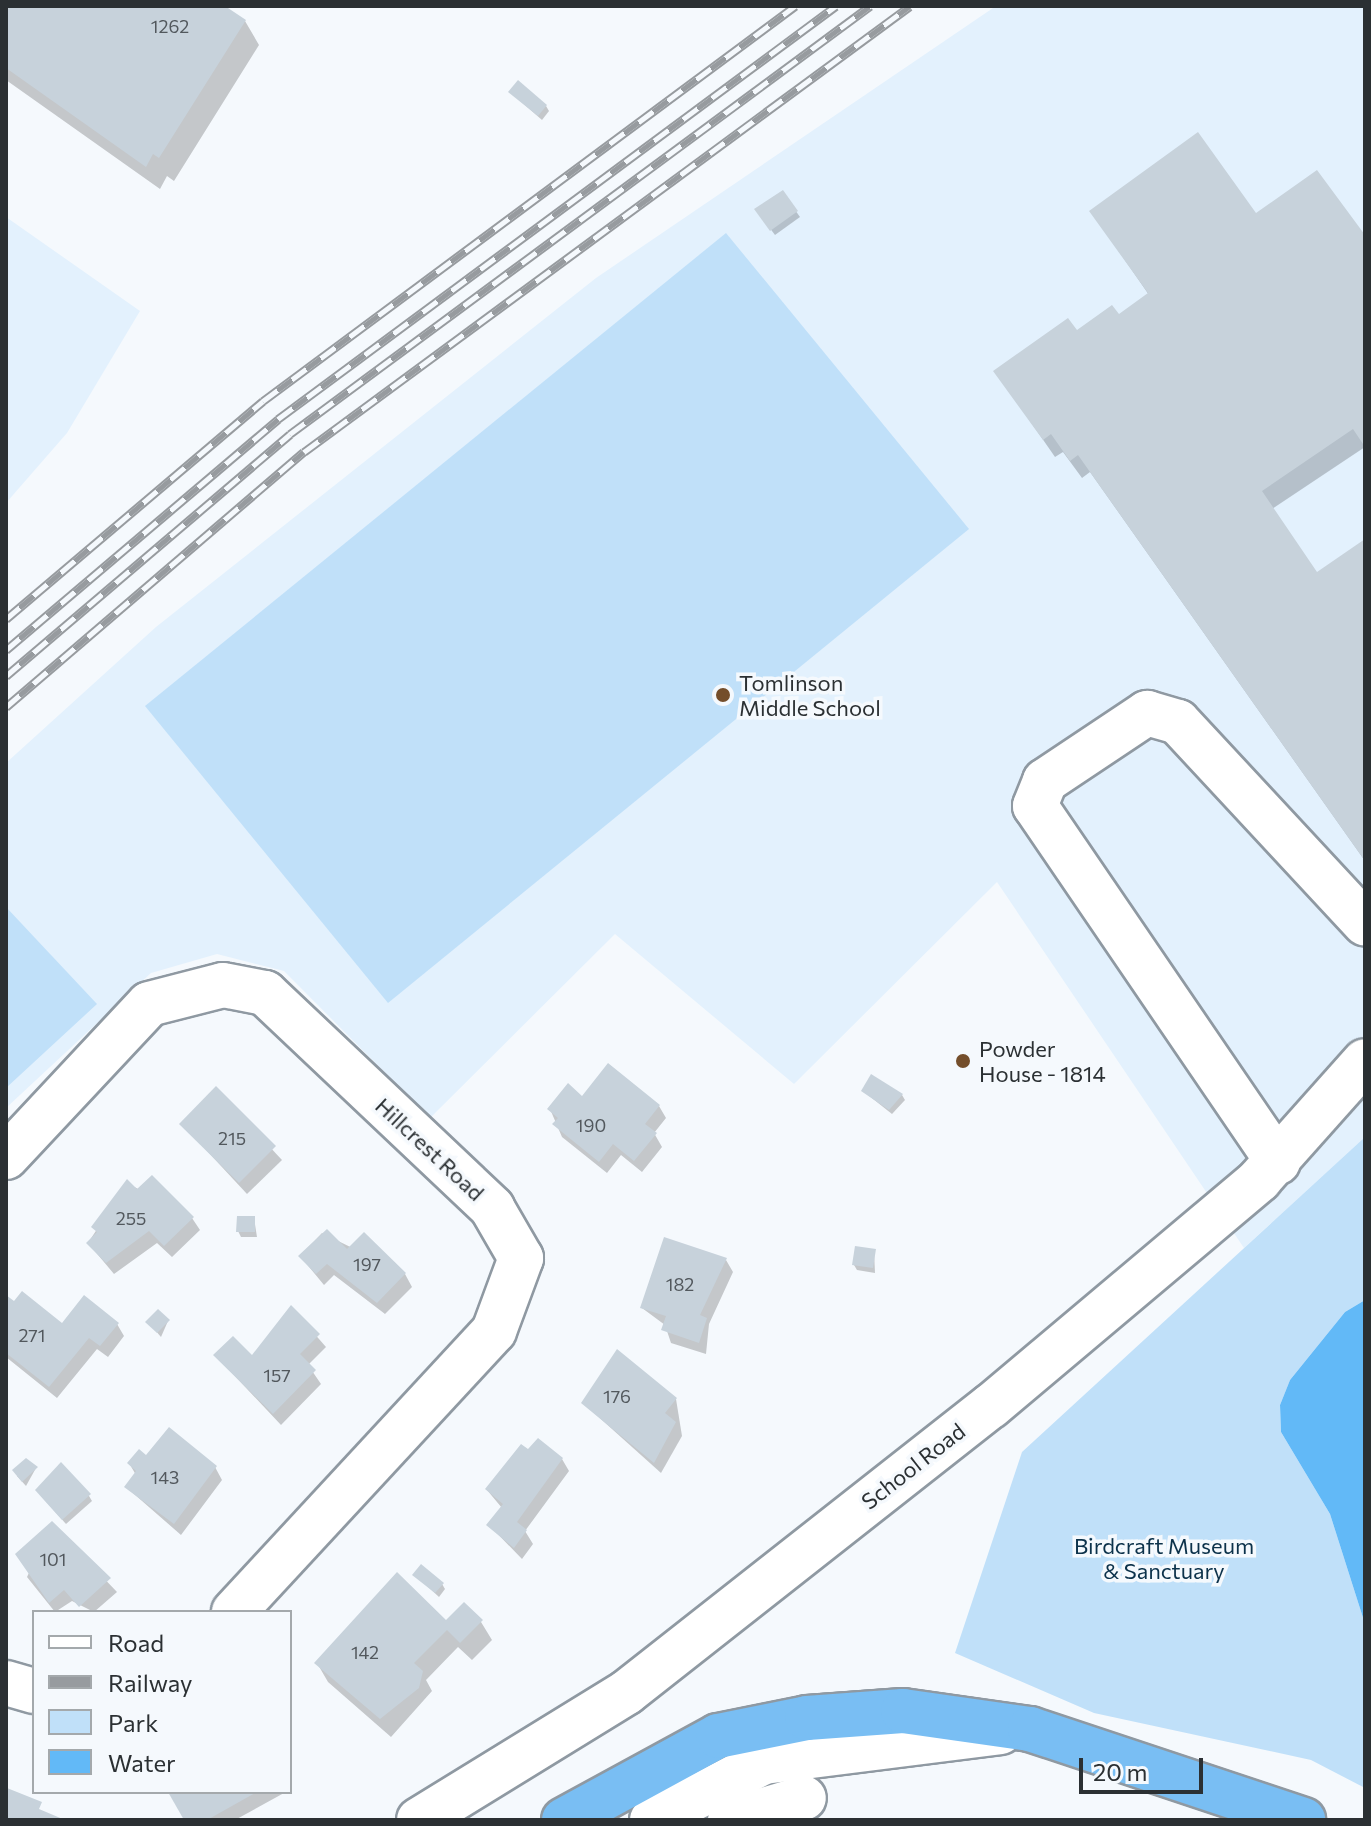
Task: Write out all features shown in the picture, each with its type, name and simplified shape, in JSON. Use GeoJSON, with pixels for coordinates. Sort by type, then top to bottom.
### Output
{"type":"FeatureCollection","features":[{"type":"Feature","properties":{"kind":"highway"},"geometry":{"type":"LineString","coordinates":[[564,1820],[678,1753],[758,1725],[903,1711],[1030,1729],[1303,1820]]}},
{"type":"Feature","properties":{"kind":"street"},"geometry":{"type":"LineString","coordinates":[[1278,1162],[1035,806],[1045,781],[1147,713],[1178,722],[1365,923]]}},
{"type":"Feature","properties":{"kind":"street","name":"Hillcrest Road"},"geometry":{"type":"LineString","coordinates":[[6,1157],[149,1004],[223,985],[265,993],[492,1208],[521,1258],[494,1331],[236,1610]]}},
{"type":"Feature","properties":{"kind":"street","name":"School Road"},"geometry":{"type":"LineString","coordinates":[[419,1820],[627,1692],[991,1406],[1278,1162],[1365,1061]]}},
{"type":"Feature","properties":{"kind":"street"},"geometry":{"type":"LineString","coordinates":[[6,1683],[32,1690]]}},
{"type":"Feature","properties":{"kind":"street"},"geometry":{"type":"LineString","coordinates":[[652,1820],[764,1762],[1030,1729]]}},
{"type":"Feature","properties":{"kind":"street"},"geometry":{"type":"LineString","coordinates":[[730,1820],[804,1798]]}},
{"type":"Feature","properties":{"kind":"shaded area","name":"Tomlinson Middle School"},"geometry":{"type":"Polygon","coordinates":[[[996,6],[1365,6],[1365,1137],[1244,1248],[997,882],[794,1084],[615,934],[430,1118],[284,971],[217,954],[151,973],[6,1108],[6,763],[156,627],[596,278],[996,6]]]}},
{"type":"Feature","properties":{"kind":"shaded area"},"geometry":{"type":"Polygon","coordinates":[[[6,217],[140,311],[67,433],[6,503],[6,217]]]}},
{"type":"Feature","properties":{"kind":"green space"},"geometry":{"type":"Polygon","coordinates":[[[726,233],[969,529],[388,1003],[145,706],[726,233]]]}},
{"type":"Feature","properties":{"kind":"green space"},"geometry":{"type":"Polygon","coordinates":[[[6,907],[97,1004],[6,1088],[6,907]]]}},
{"type":"Feature","properties":{"kind":"green space","name":"Birdcraft Museum & Sanctuary"},"geometry":{"type":"Polygon","coordinates":[[[1365,1137],[1365,1300],[1345,1312],[1290,1380],[1280,1405],[1281,1432],[1330,1514],[1365,1624],[1365,1788],[1311,1760],[1094,1713],[955,1653],[1022,1452],[1365,1137]]]}},
{"type":"Feature","properties":{"kind":"water"},"geometry":{"type":"Polygon","coordinates":[[[1365,1300],[1365,1624],[1330,1514],[1281,1432],[1280,1405],[1290,1380],[1345,1312],[1365,1300]]]}},
{"type":"Feature","properties":{"kind":"building"},"geometry":{"type":"Polygon","coordinates":[[[6,6],[225,6],[246,20],[159,158],[153,154],[146,167],[6,68],[6,6]]]}},
{"type":"Feature","properties":{"kind":"building"},"geometry":{"type":"Polygon","coordinates":[[[518,80],[547,105],[538,116],[508,92],[518,80]]]}},
{"type":"Feature","properties":{"kind":"building"},"geometry":{"type":"Polygon","coordinates":[[[1198,132],[1256,213],[1317,170],[1365,235],[1365,447],[1353,429],[1262,491],[1317,572],[1365,539],[1365,861],[1078,455],[1070,461],[1051,434],[1043,440],[993,371],[1068,318],[1077,330],[1112,305],[1119,314],[1148,293],[1089,211],[1198,132]]]}},
{"type":"Feature","properties":{"kind":"building"},"geometry":{"type":"Polygon","coordinates":[[[783,190],[798,211],[770,231],[754,209],[783,190]]]}},
{"type":"Feature","properties":{"kind":"building"},"geometry":{"type":"Polygon","coordinates":[[[608,1063],[660,1105],[645,1124],[657,1133],[634,1161],[613,1144],[599,1162],[552,1124],[558,1118],[547,1109],[568,1083],[582,1096],[608,1063]]]}},
{"type":"Feature","properties":{"kind":"building"},"geometry":{"type":"Polygon","coordinates":[[[871,1074],[903,1094],[889,1110],[861,1091],[871,1074]]]}},
{"type":"Feature","properties":{"kind":"building"},"geometry":{"type":"Polygon","coordinates":[[[216,1086],[276,1146],[239,1183],[179,1124],[216,1086]]]}},
{"type":"Feature","properties":{"kind":"building"},"geometry":{"type":"Polygon","coordinates":[[[152,1175],[194,1217],[164,1246],[149,1231],[106,1263],[86,1243],[97,1232],[91,1227],[127,1179],[137,1189],[152,1175]]]}},
{"type":"Feature","properties":{"kind":"building"},"geometry":{"type":"Polygon","coordinates":[[[237,1216],[255,1216],[255,1232],[236,1232],[237,1216]]]}},
{"type":"Feature","properties":{"kind":"building"},"geometry":{"type":"Polygon","coordinates":[[[327,1229],[347,1249],[364,1232],[406,1273],[377,1303],[327,1264],[316,1274],[298,1256],[327,1229]]]}},
{"type":"Feature","properties":{"kind":"building"},"geometry":{"type":"Polygon","coordinates":[[[664,1237],[727,1258],[700,1315],[707,1318],[699,1343],[661,1330],[666,1316],[640,1308],[664,1237]]]}},
{"type":"Feature","properties":{"kind":"building"},"geometry":{"type":"Polygon","coordinates":[[[855,1246],[876,1249],[873,1268],[852,1265],[855,1246]]]}},
{"type":"Feature","properties":{"kind":"building"},"geometry":{"type":"Polygon","coordinates":[[[22,1291],[62,1323],[84,1295],[119,1323],[100,1346],[89,1338],[49,1387],[6,1353],[6,1295],[14,1301],[22,1291]]]}},
{"type":"Feature","properties":{"kind":"building"},"geometry":{"type":"Polygon","coordinates":[[[291,1305],[320,1334],[300,1354],[316,1370],[273,1414],[213,1355],[233,1336],[252,1355],[291,1305]]]}},
{"type":"Feature","properties":{"kind":"building"},"geometry":{"type":"Polygon","coordinates":[[[158,1309],[170,1320],[157,1333],[145,1322],[158,1309]]]}},
{"type":"Feature","properties":{"kind":"building"},"geometry":{"type":"Polygon","coordinates":[[[617,1349],[677,1398],[665,1413],[676,1422],[654,1463],[581,1403],[617,1349]]]}},
{"type":"Feature","properties":{"kind":"building"},"geometry":{"type":"Polygon","coordinates":[[[169,1427],[217,1466],[174,1524],[124,1487],[136,1471],[127,1463],[139,1449],[146,1455],[169,1427]]]}},
{"type":"Feature","properties":{"kind":"building"},"geometry":{"type":"Polygon","coordinates":[[[538,1438],[563,1458],[517,1522],[527,1530],[514,1548],[486,1525],[503,1504],[485,1489],[521,1444],[528,1449],[538,1438]]]}},
{"type":"Feature","properties":{"kind":"building"},"geometry":{"type":"Polygon","coordinates":[[[26,1458],[38,1467],[22,1482],[12,1470],[26,1458]]]}},
{"type":"Feature","properties":{"kind":"building"},"geometry":{"type":"Polygon","coordinates":[[[61,1462],[91,1494],[62,1520],[35,1490],[61,1462]]]}},
{"type":"Feature","properties":{"kind":"building"},"geometry":{"type":"Polygon","coordinates":[[[52,1521],[111,1578],[79,1607],[64,1590],[49,1603],[15,1554],[52,1521]]]}},
{"type":"Feature","properties":{"kind":"building"},"geometry":{"type":"Polygon","coordinates":[[[421,1564],[444,1583],[435,1593],[412,1575],[421,1564]]]}},
{"type":"Feature","properties":{"kind":"building"},"geometry":{"type":"Polygon","coordinates":[[[397,1572],[446,1620],[464,1602],[483,1620],[460,1643],[447,1630],[414,1663],[423,1671],[419,1688],[380,1719],[314,1663],[397,1572]]]}},
{"type":"Feature","properties":{"kind":"building"},"geometry":{"type":"Polygon","coordinates":[[[7,1788],[42,1802],[39,1809],[65,1820],[6,1820],[7,1788]]]}},
{"type":"Feature","properties":{"kind":"building"},"geometry":{"type":"Polygon","coordinates":[[[169,1794],[253,1794],[207,1820],[184,1820],[169,1794]]]}},
{"type":"Feature","properties":{"kind":"railway"},"geometry":{"type":"LineString","coordinates":[[6,619],[263,401],[795,6]]}},
{"type":"Feature","properties":{"kind":"railway"},"geometry":{"type":"LineString","coordinates":[[6,650],[278,419],[836,6]]}},
{"type":"Feature","properties":{"kind":"railway"},"geometry":{"type":"LineString","coordinates":[[6,676],[290,434],[870,6]]}},
{"type":"Feature","properties":{"kind":"railway"},"geometry":{"type":"LineString","coordinates":[[6,707],[304,452],[910,6]]}},
{"type":"Feature","properties":{"kind":"place","name":"Tomlinson Middle School"},"geometry":{"type":"Point","coordinates":[723,695]}},
{"type":"Feature","properties":{"kind":"place","name":"Powder House - 1814"},"geometry":{"type":"Point","coordinates":[963,1061]}}]}
